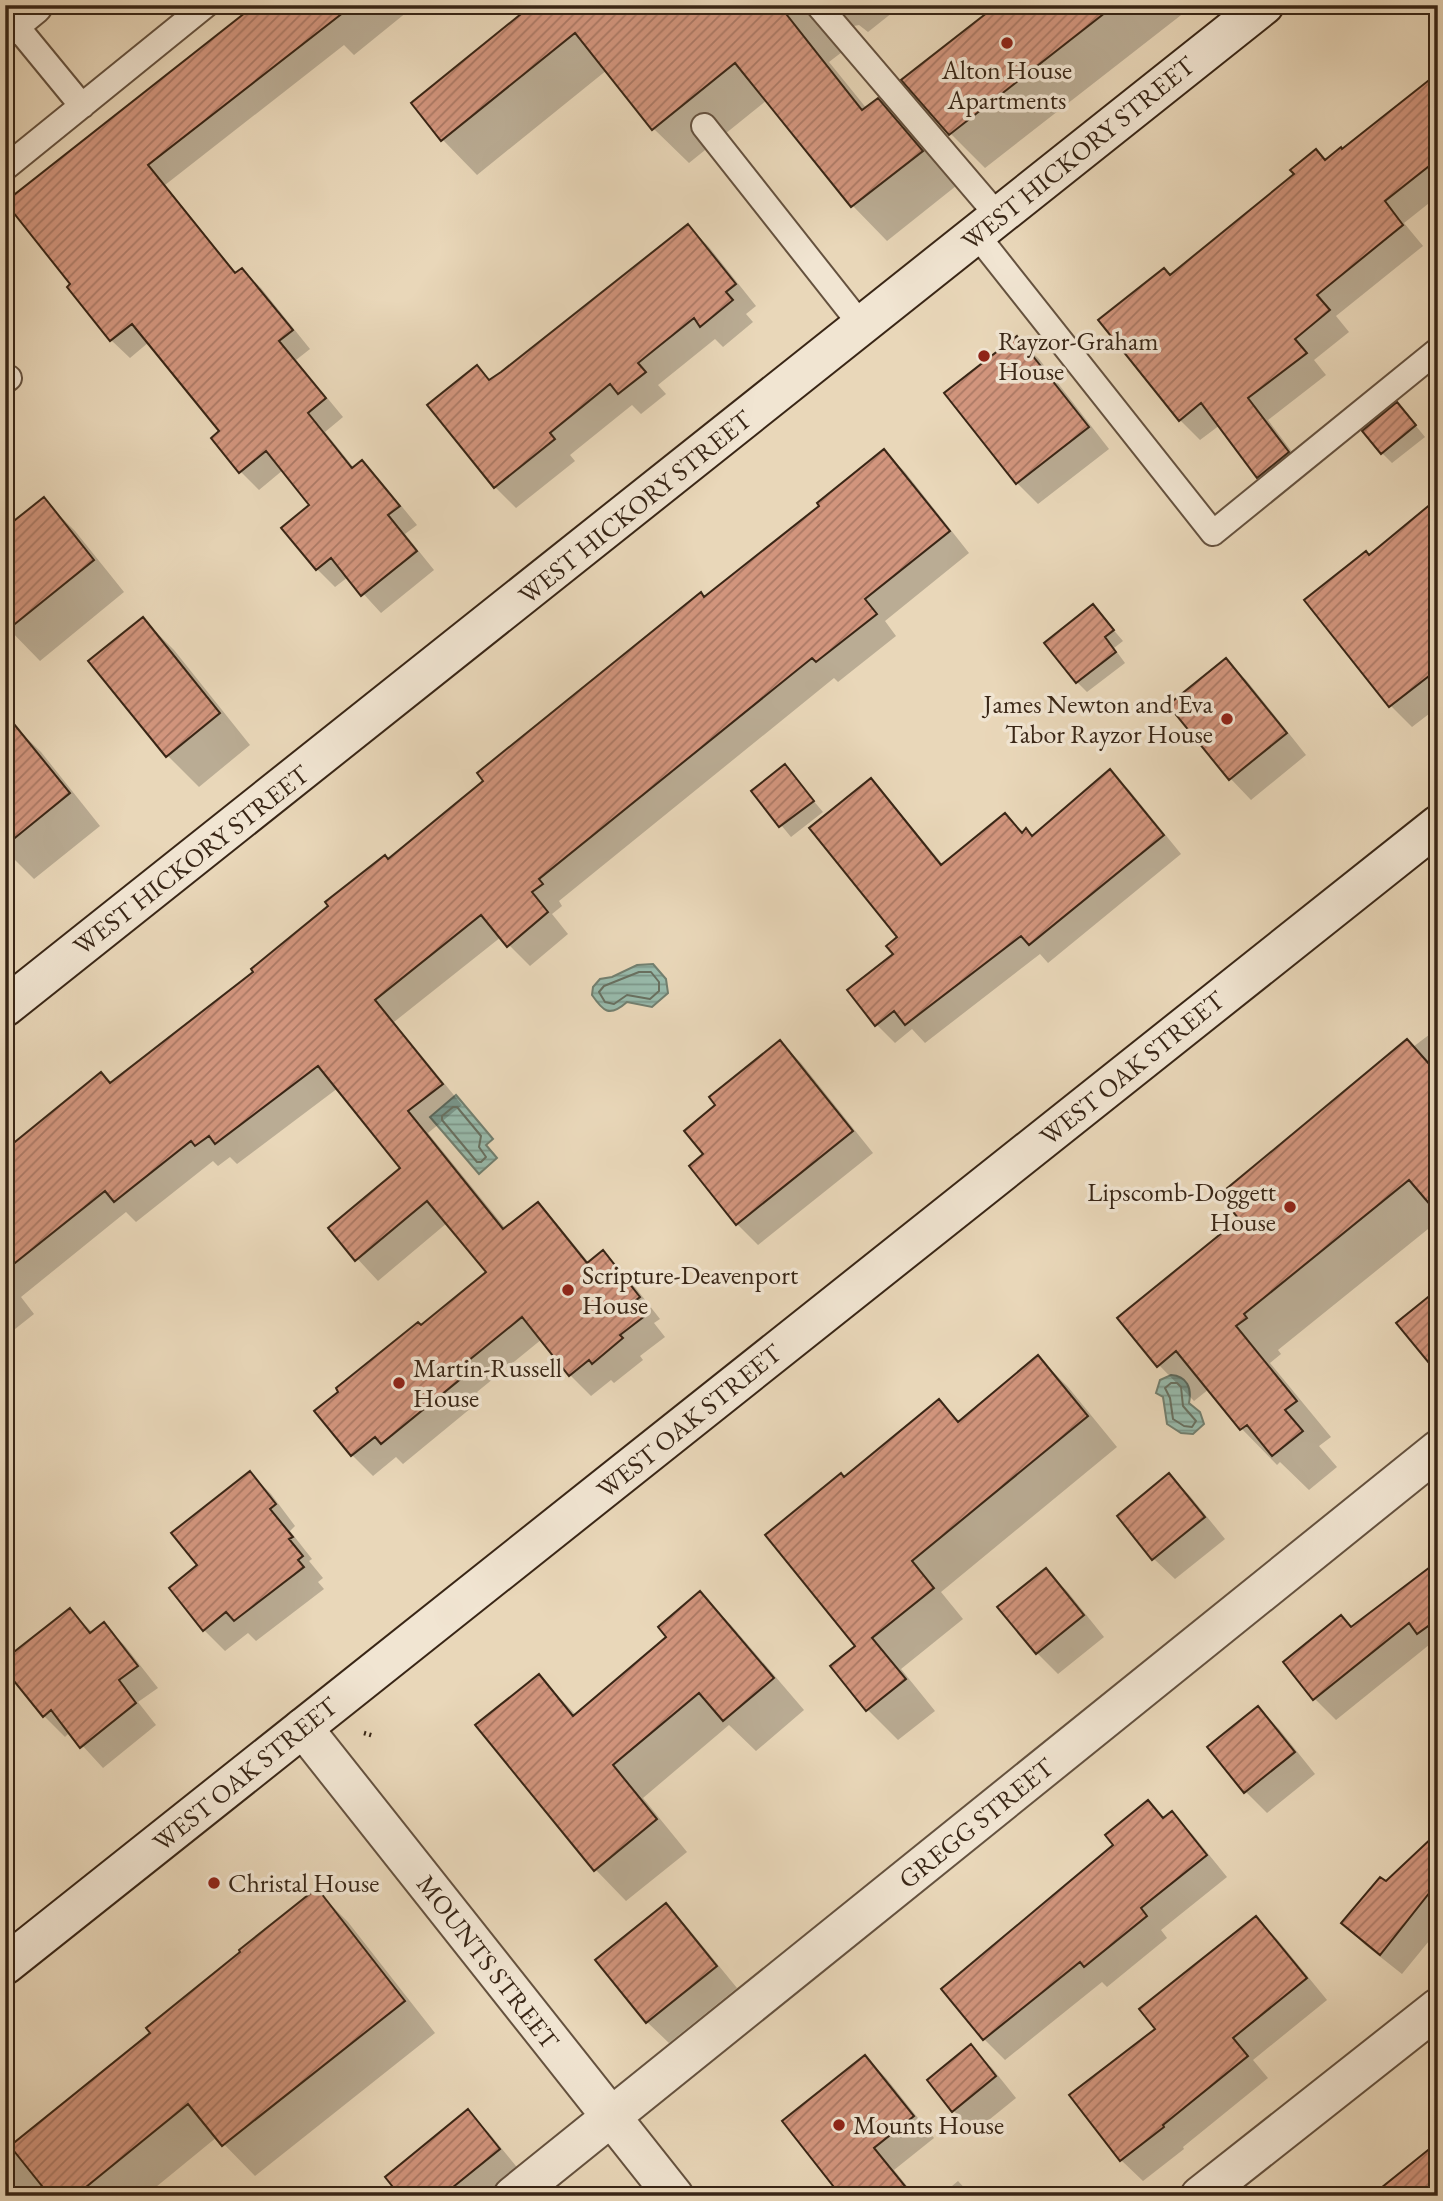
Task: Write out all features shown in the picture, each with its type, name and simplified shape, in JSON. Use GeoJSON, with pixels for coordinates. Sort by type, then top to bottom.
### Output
{"type":"FeatureCollection","features":[{"type":"Feature","properties":{"kind":"main road","name":"WEST HICKORY STREET"},"geometry":{"type":"LineString","coordinates":[[5,1007],[1264,5]]}},
{"type":"Feature","properties":{"kind":"main road","name":"WEST OAK STREET"},"geometry":{"type":"LineString","coordinates":[[5,1965],[1438,825]]}},
{"type":"Feature","properties":{"kind":"main road","name":"GREGG STREET"},"geometry":{"type":"LineString","coordinates":[[513,2196],[1438,1450]]}},
{"type":"Feature","properties":{"kind":"main road","name":"MOUNTS STREET"},"geometry":{"type":"LineString","coordinates":[[303,1728],[674,2196]]}},
{"type":"Feature","properties":{"kind":"main road"},"geometry":{"type":"LineString","coordinates":[[1200,2196],[1438,2008]]}},
{"type":"Feature","properties":{"kind":"lane"},"geometry":{"type":"LineString","coordinates":[[5,168],[206,5]]}},
{"type":"Feature","properties":{"kind":"lane"},"geometry":{"type":"LineString","coordinates":[[818,5],[988,226],[1213,533],[1438,350]]}},
{"type":"Feature","properties":{"kind":"lane"},"geometry":{"type":"LineString","coordinates":[[17,18],[82,106]]}},
{"type":"Feature","properties":{"kind":"lane"},"geometry":{"type":"LineString","coordinates":[[704,126],[862,326]]}},
{"type":"Feature","properties":{"kind":"path"},"geometry":{"type":"LineString","coordinates":[[363,1732],[373,1736]]}},
{"type":"Feature","properties":{"kind":"water"},"geometry":{"type":"Polygon","coordinates":[[[653,964],[666,979],[668,993],[652,1007],[627,1002],[611,1011],[603,1008],[592,995],[593,987],[600,979],[612,977],[637,965],[653,964]]]}},
{"type":"Feature","properties":{"kind":"water"},"geometry":{"type":"Polygon","coordinates":[[[456,1095],[493,1139],[486,1145],[497,1158],[479,1174],[430,1117],[456,1095]]]}},
{"type":"Feature","properties":{"kind":"water"},"geometry":{"type":"Polygon","coordinates":[[[1171,1375],[1185,1380],[1190,1392],[1189,1403],[1200,1412],[1204,1424],[1193,1434],[1181,1433],[1167,1424],[1163,1397],[1156,1393],[1160,1380],[1171,1375]]]}},
{"type":"Feature","properties":{"kind":"building"},"geometry":{"type":"Polygon","coordinates":[[[255,5],[353,5],[148,165],[235,273],[242,268],[293,330],[279,341],[326,398],[308,413],[352,468],[362,460],[400,506],[388,515],[417,551],[361,596],[331,558],[316,570],[281,528],[309,505],[266,451],[239,473],[211,438],[219,431],[132,324],[110,341],[67,287],[70,284],[5,202],[255,5]]]}},
{"type":"Feature","properties":{"kind":"building"},"geometry":{"type":"Polygon","coordinates":[[[532,5],[779,5],[862,110],[878,98],[923,151],[851,207],[735,63],[652,130],[575,33],[441,141],[411,103],[532,5]]]}},
{"type":"Feature","properties":{"kind":"building","name":"Alton House Apartments"},"geometry":{"type":"Polygon","coordinates":[[[997,5],[1115,5],[949,135],[901,80],[997,5]]]}},
{"type":"Feature","properties":{"kind":"building"},"geometry":{"type":"Polygon","coordinates":[[[1438,73],[1438,159],[1385,201],[1403,225],[1317,295],[1330,310],[1295,339],[1307,353],[1248,398],[1289,452],[1257,478],[1201,403],[1179,421],[1098,320],[1164,268],[1170,275],[1294,174],[1290,170],[1316,149],[1325,160],[1438,73]]]}},
{"type":"Feature","properties":{"kind":"building"},"geometry":{"type":"Polygon","coordinates":[[[688,224],[736,284],[726,292],[733,300],[700,327],[694,318],[638,363],[646,372],[618,394],[610,384],[550,433],[555,439],[494,488],[427,405],[477,365],[489,380],[501,372],[688,224]]]}},
{"type":"Feature","properties":{"kind":"building"},"geometry":{"type":"Polygon","coordinates":[[[1017,336],[1089,427],[1016,484],[944,393],[1017,336]]]}},
{"type":"Feature","properties":{"kind":"building"},"geometry":{"type":"Polygon","coordinates":[[[1397,402],[1416,425],[1381,454],[1362,431],[1397,402]]]}},
{"type":"Feature","properties":{"kind":"building"},"geometry":{"type":"Polygon","coordinates":[[[884,449],[950,531],[865,599],[877,614],[816,662],[812,658],[539,879],[543,884],[532,892],[548,912],[507,947],[481,915],[375,1000],[443,1084],[408,1111],[503,1229],[538,1202],[587,1263],[603,1250],[640,1297],[635,1301],[646,1315],[620,1335],[623,1338],[592,1364],[589,1360],[569,1376],[522,1317],[457,1370],[463,1377],[381,1444],[375,1437],[351,1456],[314,1411],[338,1392],[336,1388],[418,1322],[421,1325],[486,1272],[427,1201],[355,1261],[328,1228],[400,1168],[318,1066],[215,1144],[209,1136],[195,1146],[191,1141],[114,1202],[105,1191],[5,1271],[5,1150],[101,1072],[110,1083],[253,972],[251,969],[328,906],[325,902],[385,855],[388,859],[483,781],[477,773],[701,592],[704,597],[819,506],[817,503],[884,449]]]}},
{"type":"Feature","properties":{"kind":"building"},"geometry":{"type":"Polygon","coordinates":[[[44,497],[94,560],[5,632],[5,528],[44,497]]]}},
{"type":"Feature","properties":{"kind":"building"},"geometry":{"type":"Polygon","coordinates":[[[1438,498],[1438,669],[1389,707],[1304,600],[1366,551],[1369,555],[1438,498]]]}},
{"type":"Feature","properties":{"kind":"building"},"geometry":{"type":"Polygon","coordinates":[[[1093,604],[1114,630],[1105,637],[1116,652],[1076,683],[1044,643],[1093,604]]]}},
{"type":"Feature","properties":{"kind":"building"},"geometry":{"type":"Polygon","coordinates":[[[143,617],[220,713],[166,757],[88,661],[143,617]]]}},
{"type":"Feature","properties":{"kind":"building","name":"James Newton and Eva Tabor Rayzor House"},"geometry":{"type":"Polygon","coordinates":[[[1226,658],[1287,733],[1229,780],[1168,705],[1226,658]]]}},
{"type":"Feature","properties":{"kind":"building"},"geometry":{"type":"Polygon","coordinates":[[[5,713],[70,793],[5,846],[5,713]]]}},
{"type":"Feature","properties":{"kind":"building"},"geometry":{"type":"Polygon","coordinates":[[[785,764],[814,801],[779,827],[751,791],[785,764]]]}},
{"type":"Feature","properties":{"kind":"building"},"geometry":{"type":"Polygon","coordinates":[[[1110,769],[1164,835],[1029,945],[1021,936],[905,1025],[894,1011],[875,1026],[847,990],[893,954],[886,946],[897,937],[809,828],[871,778],[941,865],[1005,813],[1022,833],[1026,828],[1032,836],[1110,769]]]}},
{"type":"Feature","properties":{"kind":"building"},"geometry":{"type":"Polygon","coordinates":[[[1407,1039],[1438,1074],[1438,1214],[1409,1180],[1244,1314],[1247,1318],[1236,1326],[1297,1401],[1285,1410],[1303,1431],[1272,1456],[1247,1425],[1240,1430],[1176,1351],[1157,1367],[1117,1318],[1239,1219],[1219,1195],[1407,1039]]]}},
{"type":"Feature","properties":{"kind":"building"},"geometry":{"type":"Polygon","coordinates":[[[780,1040],[853,1131],[736,1225],[689,1166],[703,1154],[684,1131],[715,1105],[709,1097],[780,1040]]]}},
{"type":"Feature","properties":{"kind":"building"},"geometry":{"type":"Polygon","coordinates":[[[1438,1289],[1438,1374],[1396,1323],[1438,1289]]]}},
{"type":"Feature","properties":{"kind":"building"},"geometry":{"type":"Polygon","coordinates":[[[1038,1355],[1088,1416],[912,1561],[934,1588],[872,1638],[906,1679],[866,1711],[830,1666],[855,1646],[765,1535],[841,1473],[844,1477],[939,1399],[958,1422],[1038,1355]]]}},
{"type":"Feature","properties":{"kind":"building"},"geometry":{"type":"Polygon","coordinates":[[[250,1471],[276,1504],[270,1509],[293,1537],[289,1539],[303,1556],[298,1560],[304,1567],[234,1621],[226,1612],[203,1631],[169,1588],[197,1565],[171,1533],[250,1471]]]}},
{"type":"Feature","properties":{"kind":"building"},"geometry":{"type":"Polygon","coordinates":[[[1169,1473],[1205,1517],[1152,1560],[1117,1516],[1169,1473]]]}},
{"type":"Feature","properties":{"kind":"building"},"geometry":{"type":"Polygon","coordinates":[[[1438,1561],[1438,1619],[1417,1634],[1409,1623],[1313,1700],[1283,1662],[1341,1615],[1351,1627],[1438,1561]]]}},
{"type":"Feature","properties":{"kind":"building"},"geometry":{"type":"Polygon","coordinates":[[[1046,1568],[1084,1615],[1036,1654],[997,1607],[1046,1568]]]}},
{"type":"Feature","properties":{"kind":"building"},"geometry":{"type":"Polygon","coordinates":[[[700,1591],[774,1678],[723,1721],[699,1693],[613,1765],[657,1819],[594,1871],[475,1725],[539,1674],[573,1716],[666,1637],[658,1627],[700,1591]]]}},
{"type":"Feature","properties":{"kind":"building"},"geometry":{"type":"Polygon","coordinates":[[[70,1608],[90,1633],[104,1622],[138,1666],[119,1680],[136,1703],[80,1748],[51,1710],[43,1717],[5,1670],[5,1659],[70,1608]]]}},
{"type":"Feature","properties":{"kind":"building"},"geometry":{"type":"Polygon","coordinates":[[[1258,1706],[1295,1752],[1244,1793],[1207,1747],[1258,1706]]]}},
{"type":"Feature","properties":{"kind":"building"},"geometry":{"type":"Polygon","coordinates":[[[1148,1800],[1163,1818],[1172,1811],[1207,1855],[1141,1908],[1147,1916],[1084,1967],[1080,1962],[983,2040],[941,1989],[1113,1845],[1105,1835],[1148,1800]]]}},
{"type":"Feature","properties":{"kind":"building"},"geometry":{"type":"Polygon","coordinates":[[[1438,1832],[1438,1882],[1380,1955],[1341,1923],[1380,1877],[1386,1881],[1438,1832]]]}},
{"type":"Feature","properties":{"kind":"building"},"geometry":{"type":"Polygon","coordinates":[[[317,1888],[405,2001],[222,2146],[188,2104],[75,2196],[50,2196],[10,2146],[150,2033],[146,2028],[317,1888]]]}},
{"type":"Feature","properties":{"kind":"building"},"geometry":{"type":"Polygon","coordinates":[[[666,1903],[717,1966],[646,2023],[595,1960],[666,1903]]]}},
{"type":"Feature","properties":{"kind":"building"},"geometry":{"type":"Polygon","coordinates":[[[1256,1916],[1307,1978],[1233,2038],[1248,2056],[1120,2161],[1069,2095],[1155,2029],[1139,2009],[1256,1916]]]}},
{"type":"Feature","properties":{"kind":"building"},"geometry":{"type":"Polygon","coordinates":[[[971,2044],[996,2076],[952,2112],[927,2080],[971,2044]]]}},
{"type":"Feature","properties":{"kind":"building","name":"Mounts House"},"geometry":{"type":"Polygon","coordinates":[[[865,2055],[914,2116],[874,2148],[913,2196],[841,2196],[782,2121],[865,2055]]]}},
{"type":"Feature","properties":{"kind":"building"},"geometry":{"type":"Polygon","coordinates":[[[468,2109],[500,2149],[442,2196],[400,2196],[385,2177],[468,2109]]]}},
{"type":"Feature","properties":{"kind":"building"},"geometry":{"type":"Polygon","coordinates":[[[1438,2142],[1438,2196],[1371,2196],[1438,2142]]]}},
{"type":"Feature","properties":{"kind":"place","name":"Alton House Apartments"},"geometry":{"type":"Point","coordinates":[1007,43]}},
{"type":"Feature","properties":{"kind":"place","name":"Rayzor-Graham House"},"geometry":{"type":"Point","coordinates":[984,356]}},
{"type":"Feature","properties":{"kind":"place","name":"James Newton and Eva Tabor Rayzor House"},"geometry":{"type":"Point","coordinates":[1227,719]}},
{"type":"Feature","properties":{"kind":"place","name":"Lipscomb-Doggett House"},"geometry":{"type":"Point","coordinates":[1290,1207]}},
{"type":"Feature","properties":{"kind":"place","name":"Scripture-Deavenport House"},"geometry":{"type":"Point","coordinates":[568,1290]}},
{"type":"Feature","properties":{"kind":"place","name":"Martin-Russell House"},"geometry":{"type":"Point","coordinates":[399,1383]}},
{"type":"Feature","properties":{"kind":"place","name":"Christal House"},"geometry":{"type":"Point","coordinates":[214,1883]}},
{"type":"Feature","properties":{"kind":"place","name":"Mounts House"},"geometry":{"type":"Point","coordinates":[839,2125]}}]}
